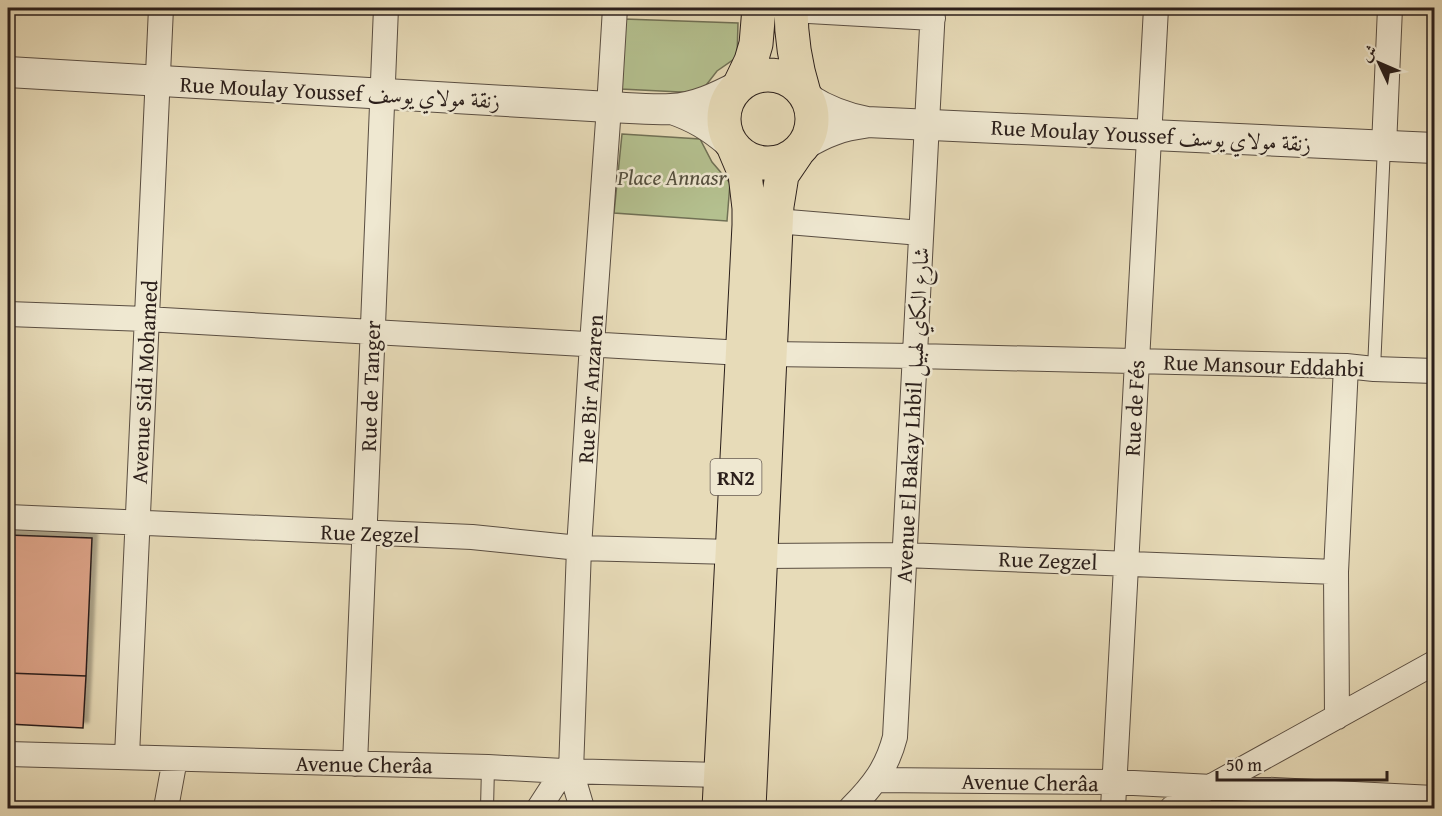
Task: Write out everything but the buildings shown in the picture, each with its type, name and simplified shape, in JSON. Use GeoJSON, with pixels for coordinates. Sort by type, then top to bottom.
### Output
{"type":"FeatureCollection","features":[{"type":"Feature","properties":{"kind":"highway","name":"RN2"},"geometry":{"type":"LineString","coordinates":[[749,808],[746,554],[756,354],[749,208],[745,174],[724,131],[723,118],[730,95],[739,86],[751,61],[756,44],[759,8]]}},
{"type":"Feature","properties":{"kind":"highway","name":"RN2"},"geometry":{"type":"LineString","coordinates":[[756,354],[782,175],[810,134],[812,122],[812,110],[797,70],[791,9]]}},
{"type":"Feature","properties":{"kind":"highway"},"geometry":{"type":"LineString","coordinates":[[739,86],[752,78],[766,74],[781,76],[794,82],[806,96]]}},
{"type":"Feature","properties":{"kind":"highway"},"geometry":{"type":"LineString","coordinates":[[731,145],[744,157],[757,163],[771,164],[785,160],[801,148]]}},
{"type":"Feature","properties":{"kind":"highway","name":"RN2"},"geometry":{"type":"LineString","coordinates":[[718,808],[746,554]]}},
{"type":"Feature","properties":{"kind":"street","name":"Avenue Sidi Mohamed"},"geometry":{"type":"LineString","coordinates":[[127,756],[160,8]]}},
{"type":"Feature","properties":{"kind":"street","name":"Rue de Tanger"},"geometry":{"type":"LineString","coordinates":[[355,764],[386,8]]}},
{"type":"Feature","properties":{"kind":"street","name":"Rue Bir Anzaren"},"geometry":{"type":"LineString","coordinates":[[567,771],[579,548],[615,8]]}},
{"type":"Feature","properties":{"kind":"street","name":"Rue de Fés"},"geometry":{"type":"LineString","coordinates":[[1113,808],[1156,8]]}},
{"type":"Feature","properties":{"kind":"street"},"geometry":{"type":"LineString","coordinates":[[1384,146],[1390,8]]}},
{"type":"Feature","properties":{"kind":"street"},"geometry":{"type":"LineString","coordinates":[[791,9],[933,13]]}},
{"type":"Feature","properties":{"kind":"street","name":"Avenue El Bakay Lhbil شارع البكاي لهبيل"},"geometry":{"type":"LineString","coordinates":[[851,808],[876,780],[888,760],[895,737],[933,13]]}},
{"type":"Feature","properties":{"kind":"street","name":"Rue Moulay Youssef زنقة مولاي يوسف"},"geometry":{"type":"LineString","coordinates":[[8,72],[672,109]]}},
{"type":"Feature","properties":{"kind":"street"},"geometry":{"type":"LineString","coordinates":[[672,109],[706,101],[739,86]]}},
{"type":"Feature","properties":{"kind":"street"},"geometry":{"type":"LineString","coordinates":[[806,96],[826,110],[867,122]]}},
{"type":"Feature","properties":{"kind":"street"},"geometry":{"type":"LineString","coordinates":[[672,109],[712,128],[731,145]]}},
{"type":"Feature","properties":{"kind":"street","name":"Rue Moulay Youssef زنقة مولاي يوسف"},"geometry":{"type":"LineString","coordinates":[[867,122],[1434,148]]}},
{"type":"Feature","properties":{"kind":"street"},"geometry":{"type":"LineString","coordinates":[[801,148],[824,132],[845,125],[867,122]]}},
{"type":"Feature","properties":{"kind":"street"},"geometry":{"type":"LineString","coordinates":[[776,222],[921,233]]}},
{"type":"Feature","properties":{"kind":"street","name":"Rue Mansour Eddahbi"},"geometry":{"type":"LineString","coordinates":[[8,314],[146,319],[756,354],[1346,366],[1434,371]]}},
{"type":"Feature","properties":{"kind":"street"},"geometry":{"type":"LineString","coordinates":[[1337,717],[1336,572],[1346,366]]}},
{"type":"Feature","properties":{"kind":"street","name":"Rue Zegzel"},"geometry":{"type":"LineString","coordinates":[[8,517],[472,537],[579,548],[746,554],[904,555],[1336,572]]}},
{"type":"Feature","properties":{"kind":"street"},"geometry":{"type":"LineString","coordinates":[[1172,808],[1434,663]]}},
{"type":"Feature","properties":{"kind":"street"},"geometry":{"type":"LineString","coordinates":[[1272,799],[1273,752]]}},
{"type":"Feature","properties":{"kind":"street","name":"Avenue Cherâa"},"geometry":{"type":"LineString","coordinates":[[8,754],[720,775]]}},
{"type":"Feature","properties":{"kind":"street"},"geometry":{"type":"LineString","coordinates":[[166,808],[175,759]]}},
{"type":"Feature","properties":{"kind":"street"},"geometry":{"type":"LineString","coordinates":[[539,808],[567,771]]}},
{"type":"Feature","properties":{"kind":"street"},"geometry":{"type":"LineString","coordinates":[[567,771],[582,808]]}},
{"type":"Feature","properties":{"kind":"street","name":"Avenue Cherâa"},"geometry":{"type":"LineString","coordinates":[[876,780],[1212,786],[1272,799],[1434,798]]}},
{"type":"Feature","properties":{"kind":"lane"},"geometry":{"type":"LineString","coordinates":[[1374,369],[1384,146]]}},
{"type":"Feature","properties":{"kind":"lane"},"geometry":{"type":"LineString","coordinates":[[487,808],[488,767]]}},
{"type":"Feature","properties":{"kind":"green space"},"geometry":{"type":"Polygon","coordinates":[[[624,19],[738,23],[737,57],[717,71],[700,93],[621,89],[624,19]]]}},
{"type":"Feature","properties":{"kind":"green space","name":"Place Annasr"},"geometry":{"type":"Polygon","coordinates":[[[622,134],[700,139],[712,162],[730,183],[727,221],[614,213],[622,134]]]}}]}
